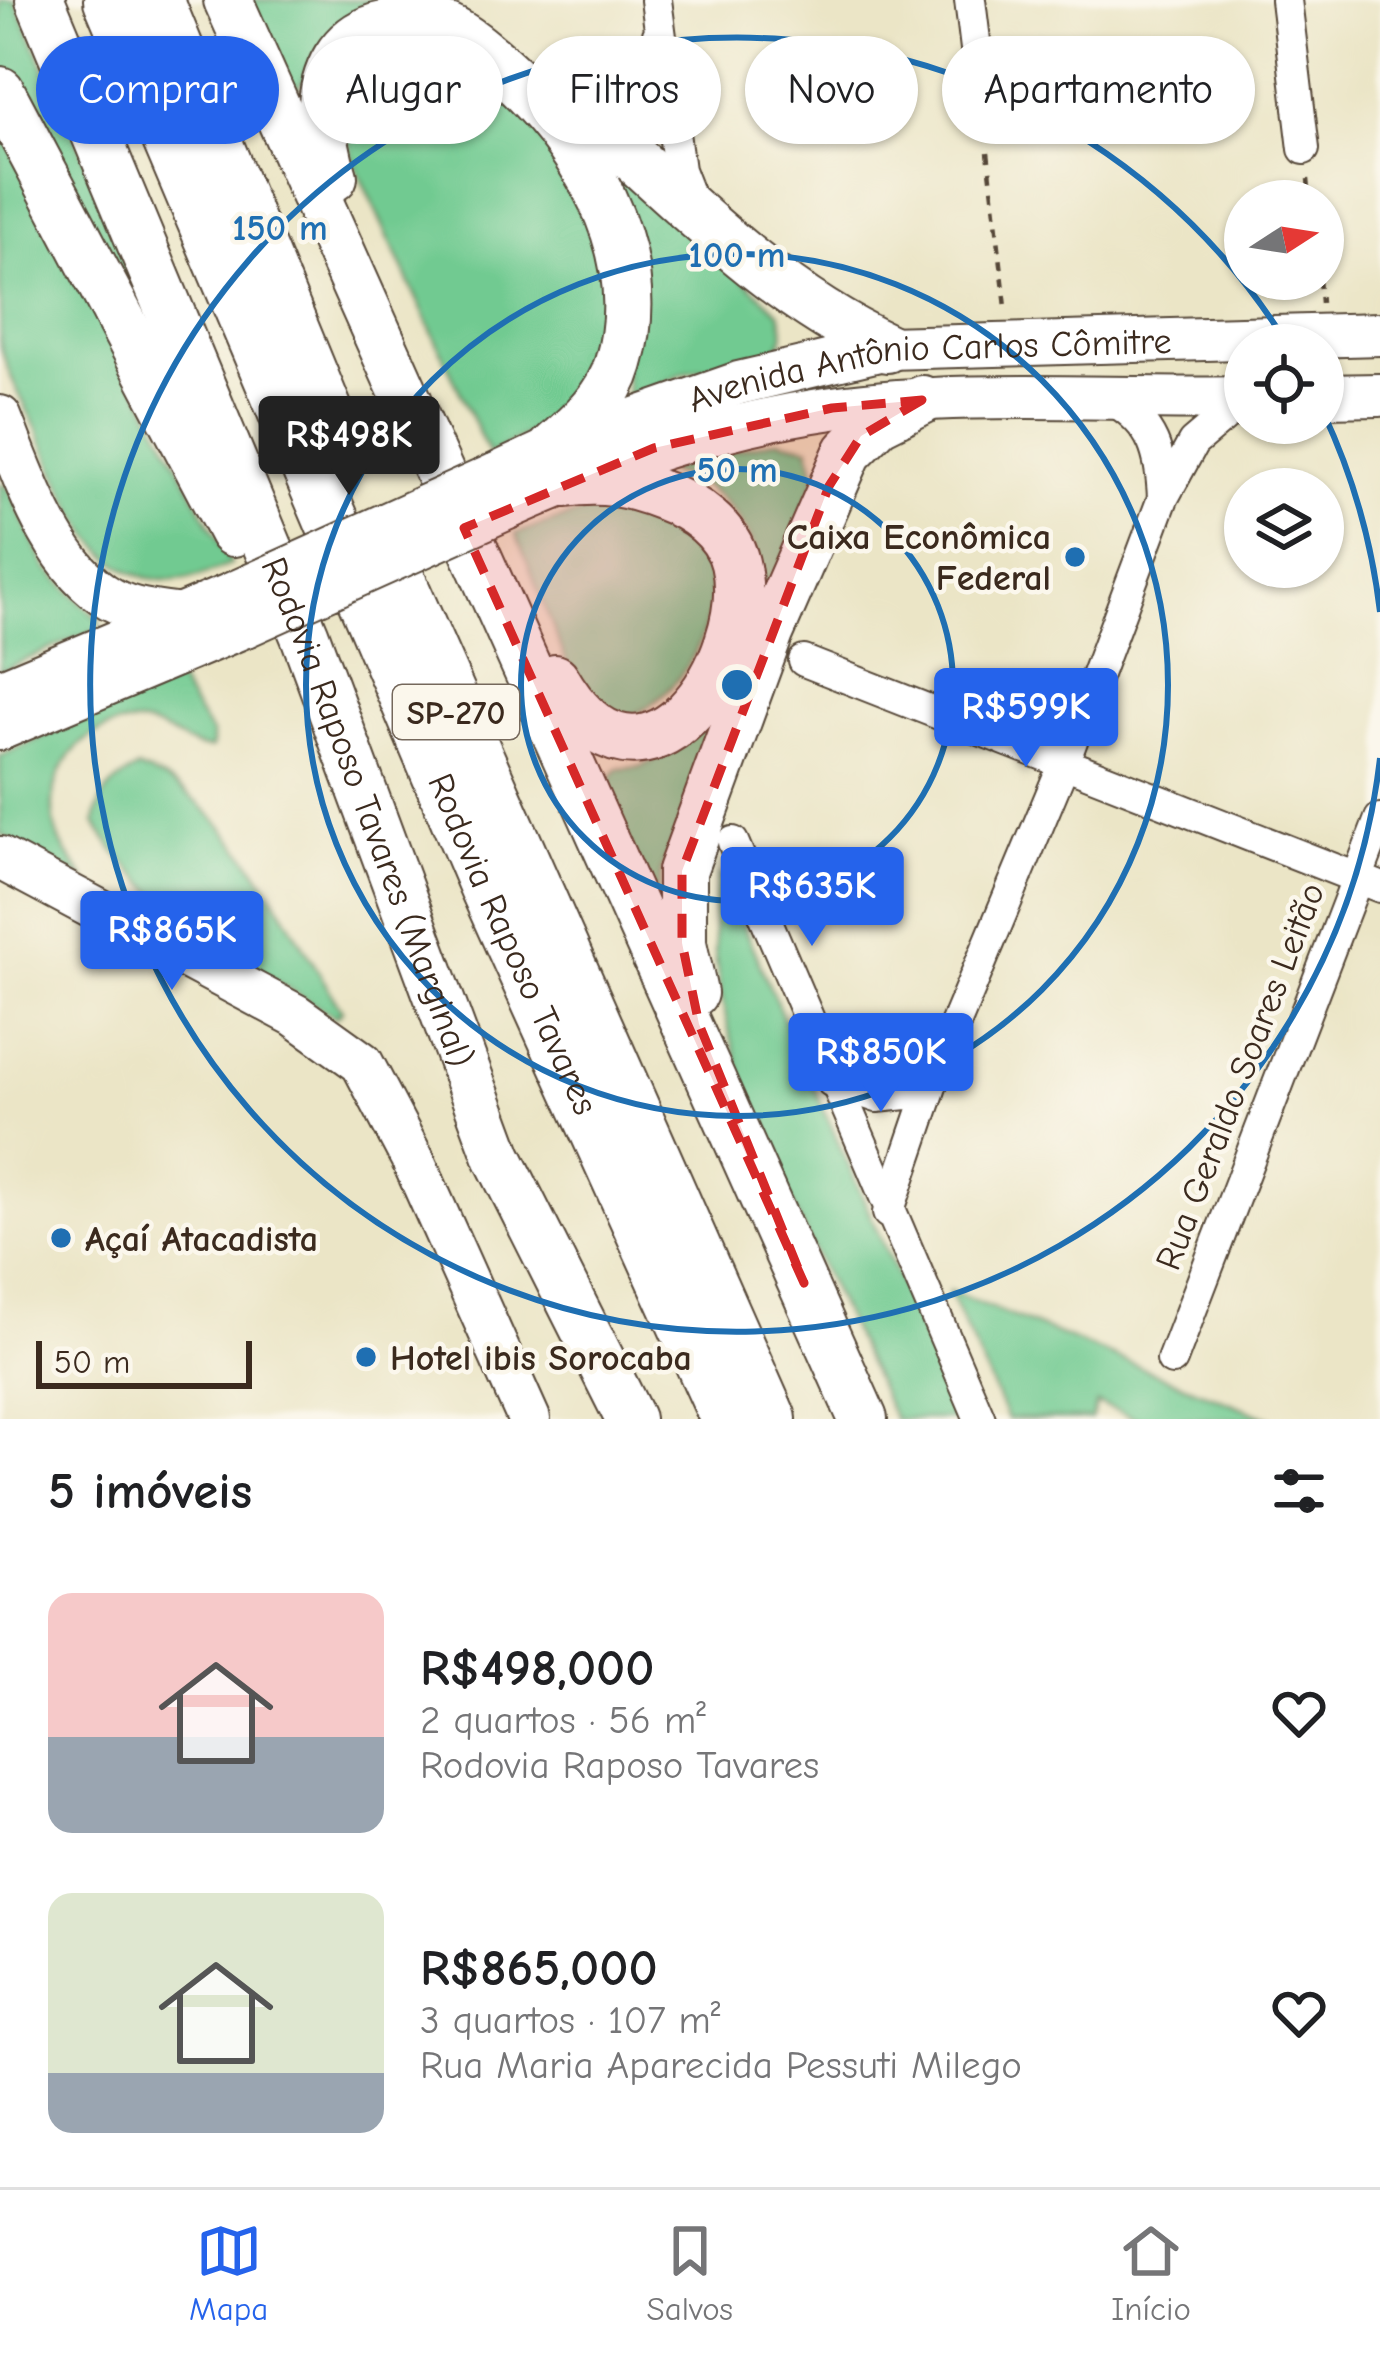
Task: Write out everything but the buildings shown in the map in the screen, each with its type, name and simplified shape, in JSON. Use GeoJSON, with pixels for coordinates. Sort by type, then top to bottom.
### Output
{"type":"FeatureCollection","features":[{"type":"Feature","properties":{"kind":"highway","name":"Rodovia Raposo Tavares (Marginal)"},"geometry":{"type":"LineString","coordinates":[[40,0],[191,352],[498,1157],[630,1419]]}},
{"type":"Feature","properties":{"kind":"highway","name":"Rodovia Raposo Tavares"},"geometry":{"type":"LineString","coordinates":[[111,0],[486,885],[728,1419]]}},
{"type":"Feature","properties":{"kind":"highway","name":"Rodovia Raposo Tavares"},"geometry":{"type":"LineString","coordinates":[[156,0],[346,464],[770,1419]]}},
{"type":"Feature","properties":{"kind":"highway","name":"SP-270"},"geometry":{"type":"LineString","coordinates":[[228,0],[863,1419]]}},
{"type":"Feature","properties":{"kind":"highway"},"geometry":{"type":"LineString","coordinates":[[449,0],[527,65]]}},
{"type":"Feature","properties":{"kind":"highway"},"geometry":{"type":"LineString","coordinates":[[397,376],[322,144],[320,94],[335,48],[360,28],[416,19],[451,30],[543,104],[577,150],[622,256],[629,311],[619,366],[559,465],[674,500],[706,517],[735,563],[735,610],[721,659],[698,702],[658,736],[625,743],[590,728],[531,639],[428,448]]}},
{"type":"Feature","properties":{"kind":"highway"},"geometry":{"type":"LineString","coordinates":[[0,91],[355,772]]}},
{"type":"Feature","properties":{"kind":"highway"},"geometry":{"type":"LineString","coordinates":[[619,144],[823,314],[887,348]]}},
{"type":"Feature","properties":{"kind":"highway"},"geometry":{"type":"LineString","coordinates":[[804,1283],[700,1024],[682,944],[682,872],[769,633],[830,486],[861,436],[922,400]]}},
{"type":"Feature","properties":{"kind":"highway"},"geometry":{"type":"LineString","coordinates":[[486,885],[591,1182],[687,1419]]}},
{"type":"Feature","properties":{"kind":"main road","name":"Avenida Antônio Carlos Cômitre"},"geometry":{"type":"LineString","coordinates":[[240,609],[739,383],[887,348],[1380,334]]}},
{"type":"Feature","properties":{"kind":"main road"},"geometry":{"type":"LineString","coordinates":[[1344,396],[1380,395]]}},
{"type":"Feature","properties":{"kind":"main road","name":"Avenida Antônio Carlos Cômitre"},"geometry":{"type":"LineString","coordinates":[[559,465],[832,408],[922,400],[1224,398]]}},
{"type":"Feature","properties":{"kind":"main road"},"geometry":{"type":"LineString","coordinates":[[0,418],[13,472],[88,583],[113,601],[184,616],[240,609]]}},
{"type":"Feature","properties":{"kind":"main road"},"geometry":{"type":"LineString","coordinates":[[0,692],[82,675],[240,609]]}},
{"type":"Feature","properties":{"kind":"main road"},"geometry":{"type":"LineString","coordinates":[[0,729],[184,616]]}},
{"type":"Feature","properties":{"kind":"main road"},"geometry":{"type":"LineString","coordinates":[[0,858],[295,1015],[362,1063],[413,1160],[529,1419]]}},
{"type":"Feature","properties":{"kind":"street"},"geometry":{"type":"LineString","coordinates":[[970,0],[974,36]]}},
{"type":"Feature","properties":{"kind":"street"},"geometry":{"type":"LineString","coordinates":[[1286,0],[1304,149]]}},
{"type":"Feature","properties":{"kind":"street"},"geometry":{"type":"LineString","coordinates":[[657,15],[679,170],[695,211]]}},
{"type":"Feature","properties":{"kind":"street"},"geometry":{"type":"LineString","coordinates":[[1114,401],[1133,412],[1152,436],[1163,498]]}},
{"type":"Feature","properties":{"kind":"street"},"geometry":{"type":"LineString","coordinates":[[888,1213],[939,1063],[1065,760],[1163,498],[1193,443],[1224,416]]}},
{"type":"Feature","properties":{"kind":"street"},"geometry":{"type":"LineString","coordinates":[[805,661],[1368,882]]}},
{"type":"Feature","properties":{"kind":"street","name":"Rua Geraldo Soares Leitão"},"geometry":{"type":"LineString","coordinates":[[1172,1360],[1368,882],[1380,820]]}},
{"type":"Feature","properties":{"kind":"street"},"geometry":{"type":"LineString","coordinates":[[733,842],[831,1081],[980,1419]]}},
{"type":"Feature","properties":{"kind":"street"},"geometry":{"type":"LineString","coordinates":[[872,1176],[917,1093],[939,1063]]}},
{"type":"Feature","properties":{"kind":"street"},"geometry":{"type":"LineString","coordinates":[[831,1081],[877,1097],[917,1093]]}},
{"type":"Feature","properties":{"kind":"path"},"geometry":{"type":"LineString","coordinates":[[987,144],[1010,344]]}},
{"type":"Feature","properties":{"kind":"highlighted area"},"geometry":{"type":"Polygon","coordinates":[[[922,400],[861,436],[829,486],[682,871],[682,943],[699,1024],[804,1283],[464,528],[654,448],[832,408],[922,400]]]}},
{"type":"Feature","properties":{"kind":"green space"},"geometry":{"type":"Polygon","coordinates":[[[0,0],[15,0],[36,48],[36,133],[0,71],[0,0]]]}},
{"type":"Feature","properties":{"kind":"green space"},"geometry":{"type":"Polygon","coordinates":[[[245,0],[391,0],[350,14],[330,36],[303,36],[303,81],[294,91],[279,63],[279,36],[264,36],[245,0]]]}},
{"type":"Feature","properties":{"kind":"green space"},"geometry":{"type":"Polygon","coordinates":[[[503,96],[527,114],[527,144],[553,144],[598,238],[607,297],[591,371],[555,418],[489,455],[349,144],[503,144],[503,96]]]}},
{"type":"Feature","properties":{"kind":"green space"},"geometry":{"type":"Polygon","coordinates":[[[0,129],[231,564],[191,578],[158,580],[130,571],[106,554],[69,500],[2,352],[0,129]]]}},
{"type":"Feature","properties":{"kind":"green space"},"geometry":{"type":"Polygon","coordinates":[[[42,144],[78,144],[138,279],[137,291],[128,293],[42,144]]]}},
{"type":"Feature","properties":{"kind":"green space"},"geometry":{"type":"Polygon","coordinates":[[[596,161],[618,166],[780,313],[783,335],[776,349],[683,373],[629,402],[596,161]]]}},
{"type":"Feature","properties":{"kind":"green space"},"geometry":{"type":"Polygon","coordinates":[[[777,440],[809,447],[816,478],[662,869],[657,904],[606,803],[606,786],[617,769],[640,767],[675,750],[755,550],[723,501],[699,484],[670,473],[669,466],[777,440]]]}},
{"type":"Feature","properties":{"kind":"green space"},"geometry":{"type":"Polygon","coordinates":[[[0,483],[8,488],[46,567],[101,622],[97,629],[0,671],[0,483]]]}},
{"type":"Feature","properties":{"kind":"green space"},"geometry":{"type":"Polygon","coordinates":[[[599,507],[646,513],[678,526],[704,556],[711,584],[709,613],[685,669],[643,710],[618,720],[573,678],[516,534],[599,507]]]}},
{"type":"Feature","properties":{"kind":"green space"},"geometry":{"type":"Polygon","coordinates":[[[176,679],[212,735],[212,748],[195,746],[150,725],[120,725],[84,742],[60,772],[53,810],[56,831],[86,880],[0,834],[0,756],[176,679]]]}},
{"type":"Feature","properties":{"kind":"green space"},"geometry":{"type":"Polygon","coordinates":[[[137,769],[170,783],[230,835],[342,1011],[336,1017],[204,932],[170,906],[115,851],[95,823],[97,813],[108,790],[137,769]]]}},
{"type":"Feature","properties":{"kind":"green space"},"geometry":{"type":"Polygon","coordinates":[[[719,875],[732,883],[743,926],[960,1419],[894,1419],[802,1225],[742,1076],[723,1003],[714,935],[719,875]]]}},
{"type":"Feature","properties":{"kind":"green space"},"geometry":{"type":"Polygon","coordinates":[[[949,1291],[1271,1419],[1138,1419],[1097,1403],[1091,1419],[1007,1419],[949,1291]]]}},
{"type":"Feature","properties":{"kind":"place","name":"Caixa Econômica Federal"},"geometry":{"type":"Point","coordinates":[1075,557]}},
{"type":"Feature","properties":{"kind":"place","name":"Açaí Atacadista"},"geometry":{"type":"Point","coordinates":[61,1238]}},
{"type":"Feature","properties":{"kind":"place","name":"Hotel ibis Sorocaba"},"geometry":{"type":"Point","coordinates":[366,1357]}}]}
